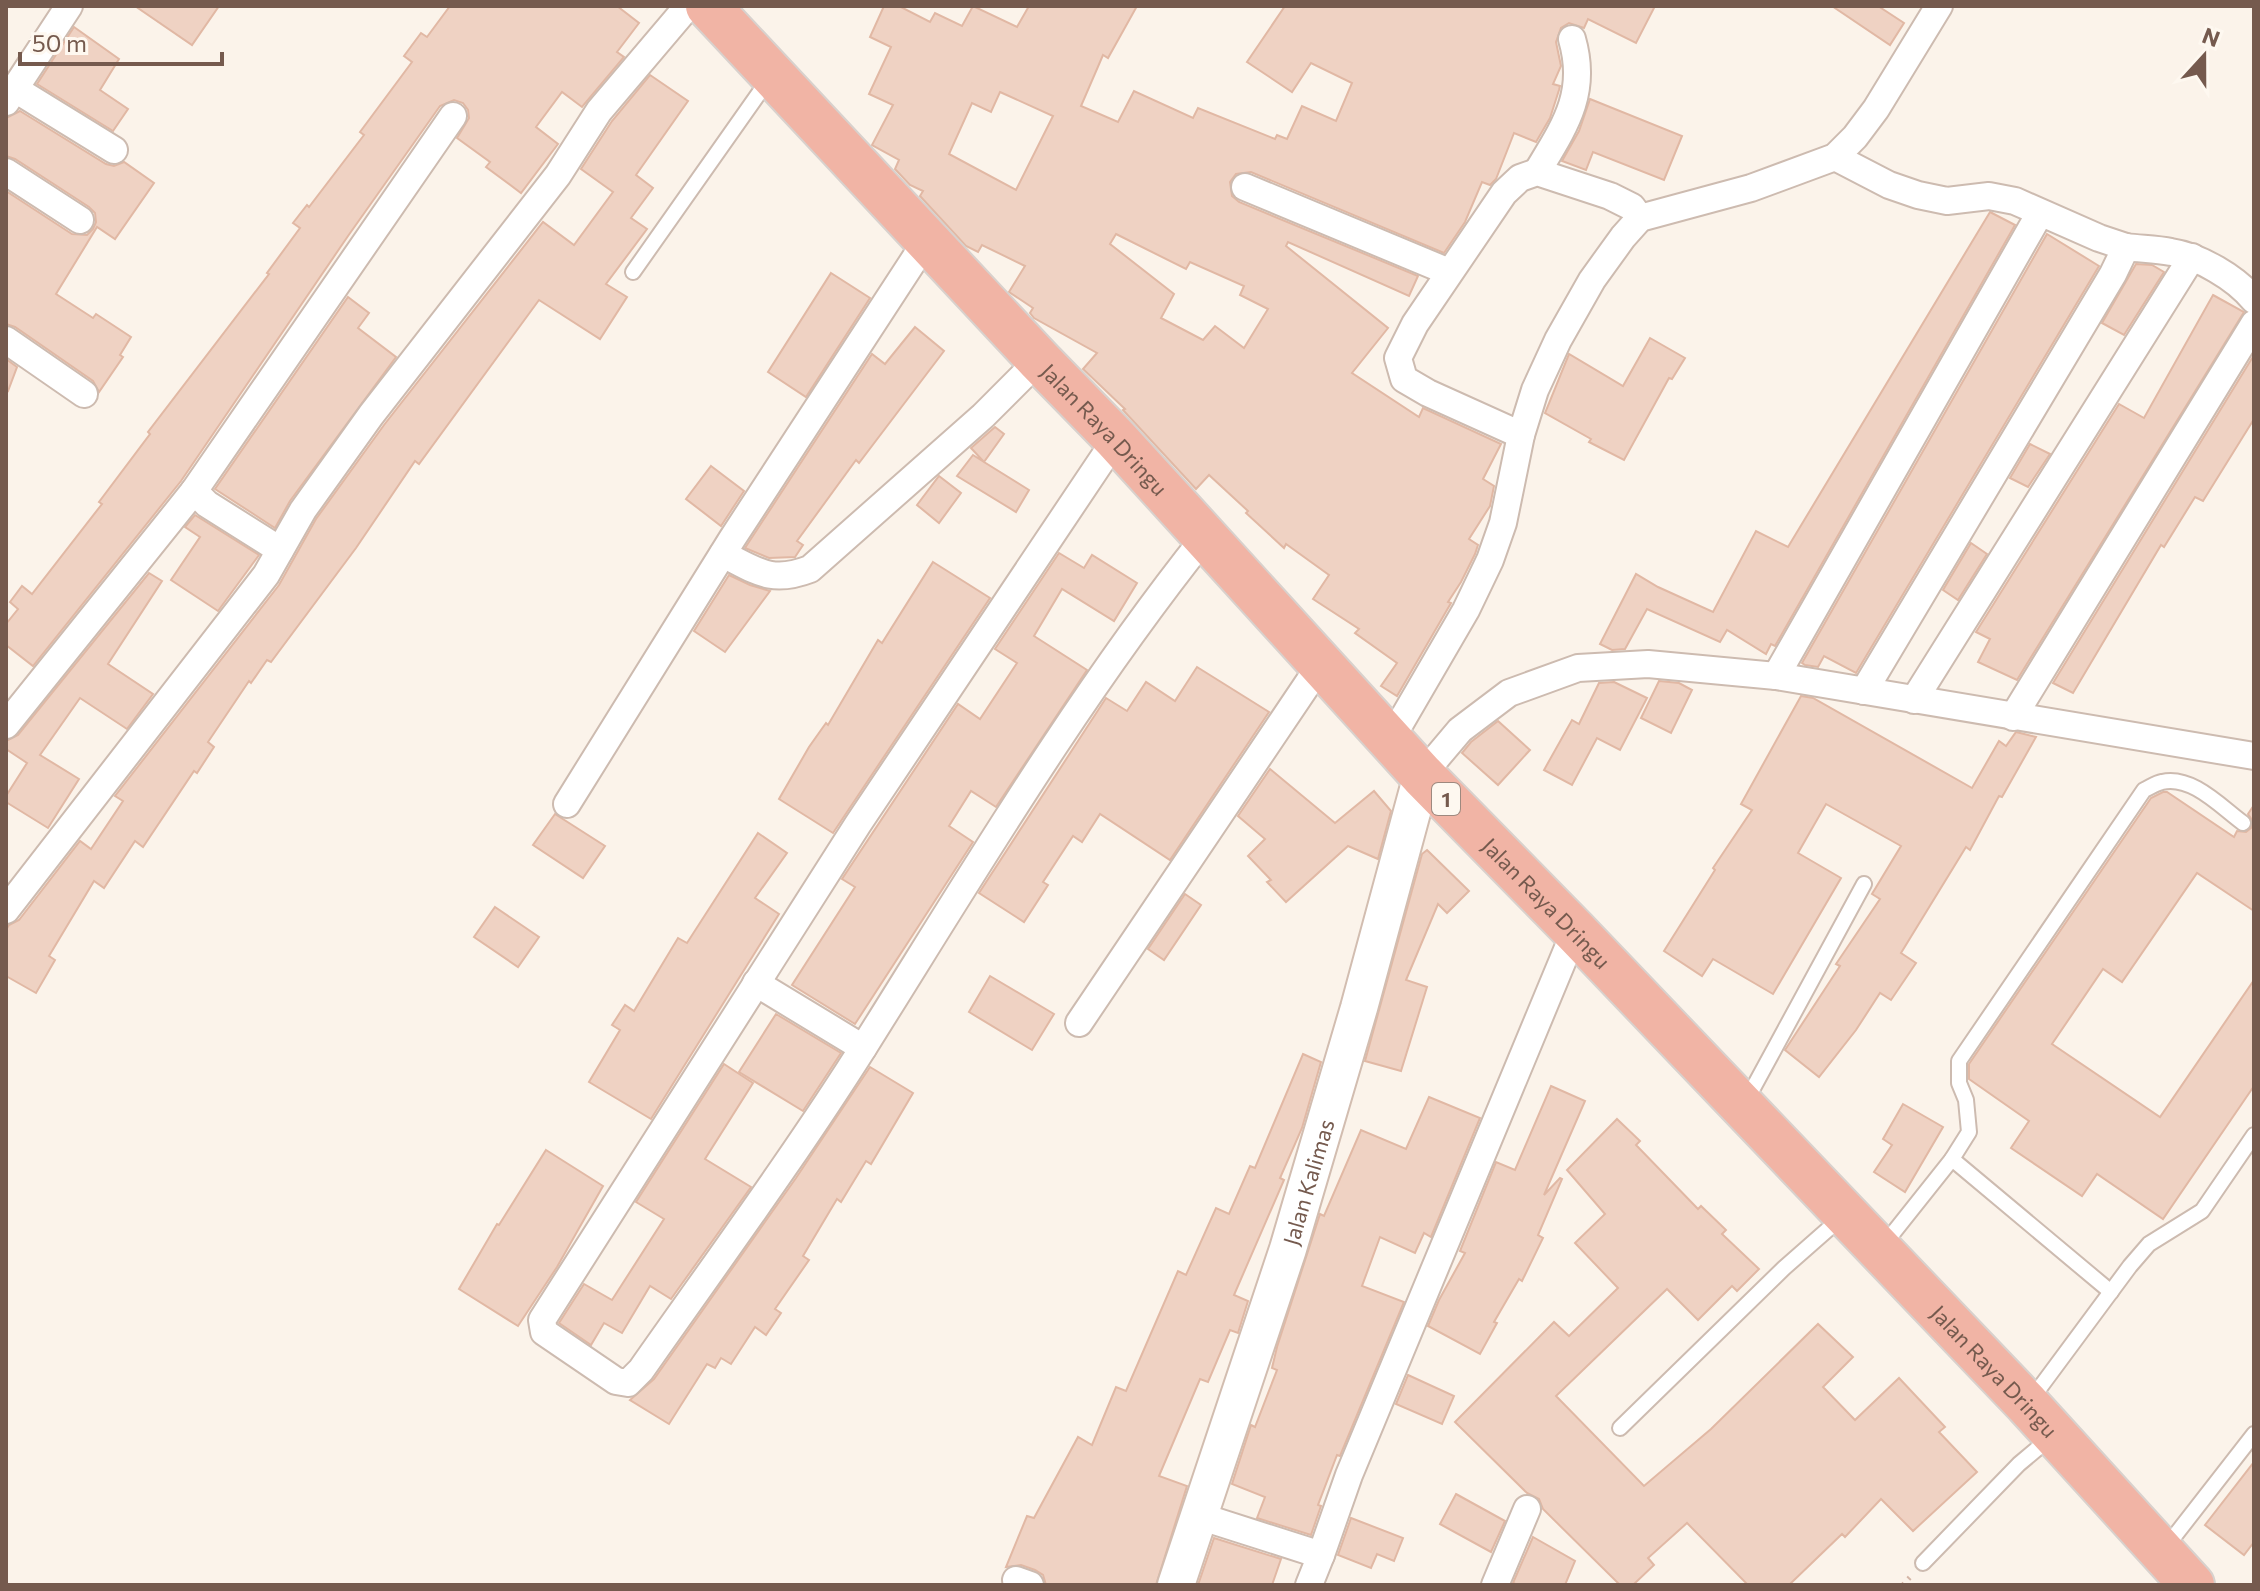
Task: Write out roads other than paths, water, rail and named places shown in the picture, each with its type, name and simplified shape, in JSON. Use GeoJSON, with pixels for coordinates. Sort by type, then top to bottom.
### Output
{"type":"FeatureCollection","features":[{"type":"Feature","properties":{"kind":"highway","name":"Jalan Raya Dringu"},"geometry":{"type":"LineString","coordinates":[[708,6],[1116,439],[1422,775],[1880,1250],[2192,1585]]}},
{"type":"Feature","properties":{"kind":"street"},"geometry":{"type":"LineString","coordinates":[[69,6],[10,95],[114,150]]}},
{"type":"Feature","properties":{"kind":"street"},"geometry":{"type":"LineString","coordinates":[[6,910],[266,575],[303,510],[371,415],[558,175],[599,111],[688,6]]}},
{"type":"Feature","properties":{"kind":"street"},"geometry":{"type":"LineString","coordinates":[[1391,739],[1466,610],[1490,560],[1503,523],[1521,435],[1535,390],[1558,340],[1592,280],[1623,237],[1640,218],[1751,188],[1835,157],[1876,109],[1939,6]]}},
{"type":"Feature","properties":{"kind":"street"},"geometry":{"type":"LineString","coordinates":[[1537,172],[1565,125],[1574,101],[1579,69],[1572,39]]}},
{"type":"Feature","properties":{"kind":"street"},"geometry":{"type":"LineString","coordinates":[[6,725],[194,491],[453,116]]}},
{"type":"Feature","properties":{"kind":"street"},"geometry":{"type":"LineString","coordinates":[[1835,157],[1889,185],[1918,195],[1947,201],[1989,196],[2015,201],[2126,247],[2192,257],[2230,280],[2254,300]]}},
{"type":"Feature","properties":{"kind":"street"},"geometry":{"type":"LineString","coordinates":[[6,172],[80,220]]}},
{"type":"Feature","properties":{"kind":"street"},"geometry":{"type":"LineString","coordinates":[[1521,435],[1404,379],[1398,358],[1415,324],[1504,193],[1520,178],[1537,172],[1610,196],[1632,207],[1640,218]]}},
{"type":"Feature","properties":{"kind":"street"},"geometry":{"type":"LineString","coordinates":[[1245,187],[1449,272]]}},
{"type":"Feature","properties":{"kind":"street"},"geometry":{"type":"LineString","coordinates":[[1776,676],[2040,213]]}},
{"type":"Feature","properties":{"kind":"street"},"geometry":{"type":"LineString","coordinates":[[567,804],[723,554],[927,240]]}},
{"type":"Feature","properties":{"kind":"street"},"geometry":{"type":"LineString","coordinates":[[1864,691],[2113,274],[2126,247]]}},
{"type":"Feature","properties":{"kind":"street"},"geometry":{"type":"LineString","coordinates":[[1914,700],[2192,257]]}},
{"type":"Feature","properties":{"kind":"street"},"geometry":{"type":"LineString","coordinates":[[2013,717],[2254,324]]}},
{"type":"Feature","properties":{"kind":"street"},"geometry":{"type":"LineString","coordinates":[[6,340],[84,394]]}},
{"type":"Feature","properties":{"kind":"street"},"geometry":{"type":"LineString","coordinates":[[723,554],[773,577],[790,577],[810,569],[983,416],[1039,360]]}},
{"type":"Feature","properties":{"kind":"street"},"geometry":{"type":"LineString","coordinates":[[1116,439],[858,824],[756,983],[542,1320],[544,1332],[616,1381],[628,1383],[641,1370],[863,1048],[1005,819],[1139,625],[1205,537]]}},
{"type":"Feature","properties":{"kind":"street"},"geometry":{"type":"LineString","coordinates":[[194,491],[207,504],[280,550]]}},
{"type":"Feature","properties":{"kind":"street"},"geometry":{"type":"LineString","coordinates":[[1079,1023],[1321,664]]}},
{"type":"Feature","properties":{"kind":"street"},"geometry":{"type":"LineString","coordinates":[[1422,775],[1460,730],[1509,693],[1578,668],[1648,664],[1776,676],[2254,756]]}},
{"type":"Feature","properties":{"kind":"street","name":"Jalan Kalimas"},"geometry":{"type":"LineString","coordinates":[[1176,1585],[1288,1249],[1359,1008],[1422,775]]}},
{"type":"Feature","properties":{"kind":"street"},"geometry":{"type":"LineString","coordinates":[[1309,1585],[1373,1417],[1575,931]]}},
{"type":"Feature","properties":{"kind":"street"},"geometry":{"type":"LineString","coordinates":[[756,983],[863,1048]]}},
{"type":"Feature","properties":{"kind":"street"},"geometry":{"type":"LineString","coordinates":[[1495,1585],[1527,1509]]}},
{"type":"Feature","properties":{"kind":"street"},"geometry":{"type":"LineString","coordinates":[[1199,1516],[1321,1555]]}},
{"type":"Feature","properties":{"kind":"lane"},"geometry":{"type":"LineString","coordinates":[[633,272],[771,76]]}},
{"type":"Feature","properties":{"kind":"lane"},"geometry":{"type":"LineString","coordinates":[[1880,1250],[1952,1159],[1969,1132],[1966,1100],[1959,1083],[1959,1061],[2144,790],[2162,782],[2175,781],[2195,787],[2243,823]]}},
{"type":"Feature","properties":{"kind":"lane"},"geometry":{"type":"LineString","coordinates":[[1743,1107],[1864,884]]}},
{"type":"Feature","properties":{"kind":"lane"},"geometry":{"type":"LineString","coordinates":[[1923,1563],[2019,1464],[2111,1292],[2149,1244],[2202,1211],[2254,1135]]}},
{"type":"Feature","properties":{"kind":"lane"},"geometry":{"type":"LineString","coordinates":[[1952,1159],[2111,1292]]}},
{"type":"Feature","properties":{"kind":"lane"},"geometry":{"type":"LineString","coordinates":[[1620,1428],[1784,1268],[1845,1214]]}},
{"type":"Feature","properties":{"kind":"lane"},"geometry":{"type":"LineString","coordinates":[[2162,1553],[2254,1434]]}}]}
